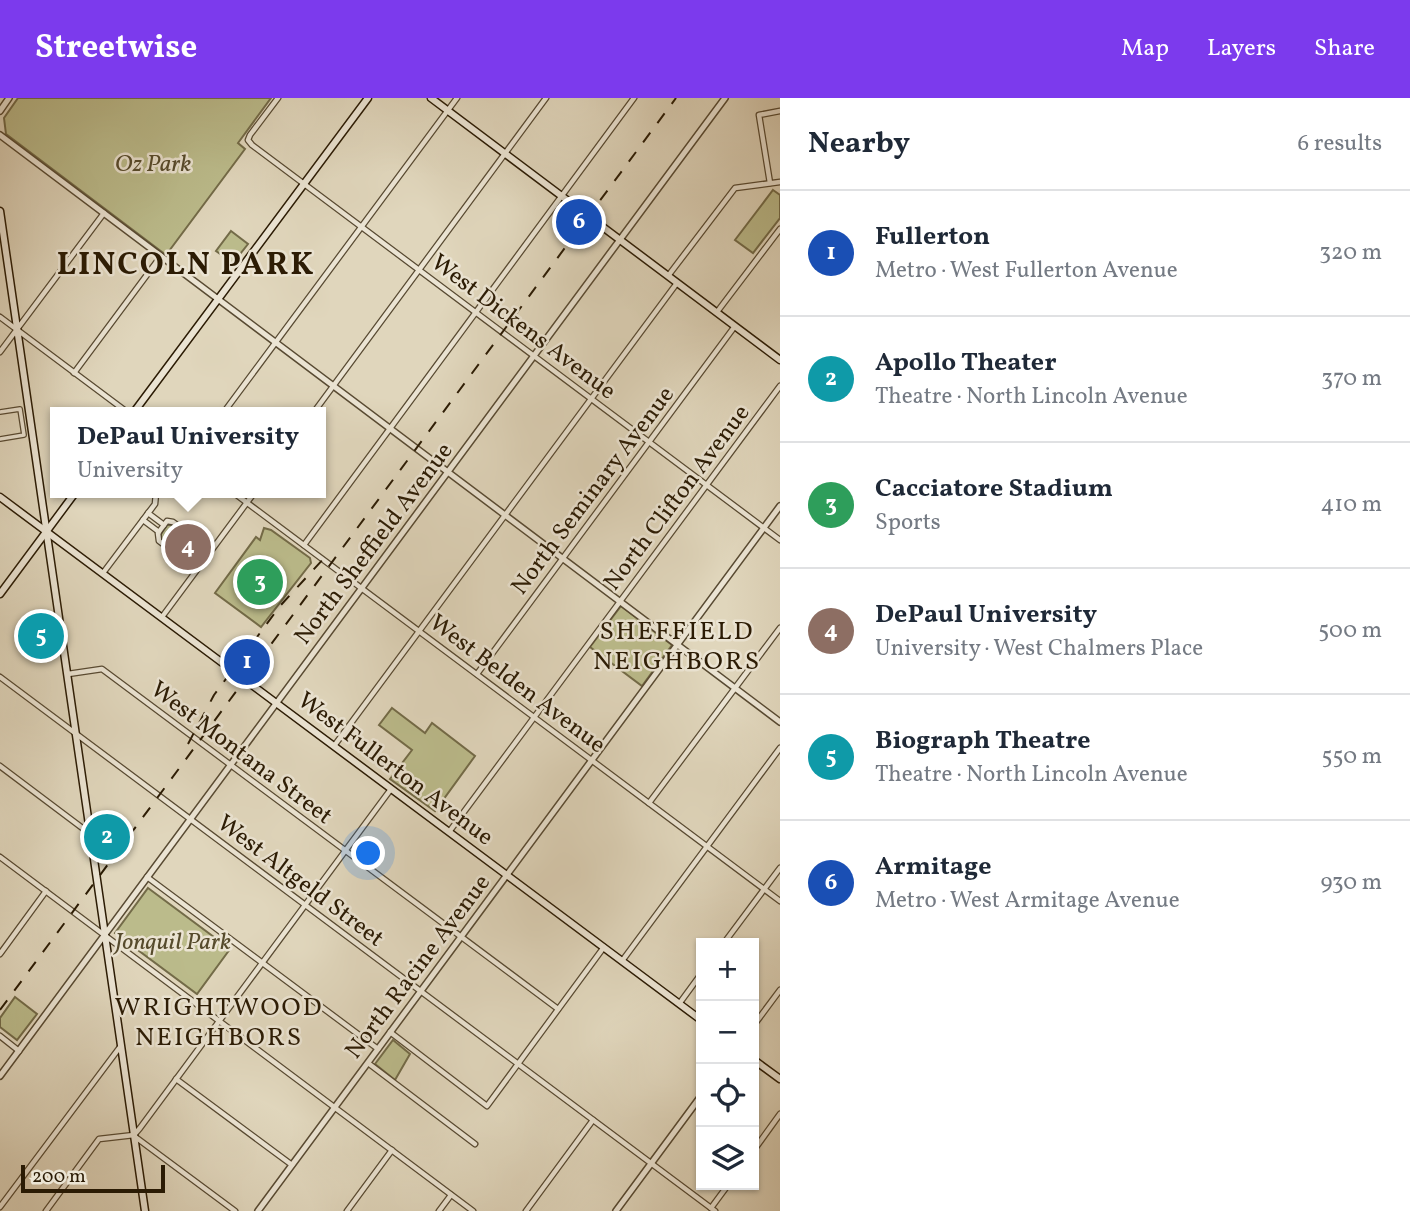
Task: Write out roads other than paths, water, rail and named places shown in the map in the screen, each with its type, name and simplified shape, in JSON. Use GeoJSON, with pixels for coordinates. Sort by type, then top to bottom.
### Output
{"type":"FeatureCollection","features":[{"type":"Feature","properties":{"kind":"main road"},"geometry":{"type":"LineString","coordinates":[[138,407],[368,98]]}},
{"type":"Feature","properties":{"kind":"main road"},"geometry":{"type":"LineString","coordinates":[[430,98],[780,360]]}},
{"type":"Feature","properties":{"kind":"main road"},"geometry":{"type":"LineString","coordinates":[[0,211],[145,1211]]}},
{"type":"Feature","properties":{"kind":"main road","name":"West Fullerton Avenue"},"geometry":{"type":"LineString","coordinates":[[0,497],[696,1016]]}},
{"type":"Feature","properties":{"kind":"main road"},"geometry":{"type":"LineString","coordinates":[[0,594],[71,498]]}},
{"type":"Feature","properties":{"kind":"main road"},"geometry":{"type":"LineString","coordinates":[[759,1063],[780,1079]]}},
{"type":"Feature","properties":{"kind":"street"},"geometry":{"type":"LineString","coordinates":[[0,111],[9,98]]}},
{"type":"Feature","properties":{"kind":"street","name":"West Dickens Avenue"},"geometry":{"type":"LineString","coordinates":[[278,98],[248,140],[780,540]]}},
{"type":"Feature","properties":{"kind":"street"},"geometry":{"type":"LineString","coordinates":[[228,407],[457,98]]}},
{"type":"Feature","properties":{"kind":"street"},"geometry":{"type":"LineString","coordinates":[[318,407],[546,98]]}},
{"type":"Feature","properties":{"kind":"street"},"geometry":{"type":"LineString","coordinates":[[304,545],[634,98]]}},
{"type":"Feature","properties":{"kind":"street","name":"North Sheffield Avenue"},"geometry":{"type":"LineString","coordinates":[[0,1076],[725,98]]}},
{"type":"Feature","properties":{"kind":"street"},"geometry":{"type":"LineString","coordinates":[[770,183],[760,115],[780,111]]}},
{"type":"Feature","properties":{"kind":"street"},"geometry":{"type":"LineString","coordinates":[[0,135],[780,722]]}},
{"type":"Feature","properties":{"kind":"street"},"geometry":{"type":"LineString","coordinates":[[668,276],[735,188],[780,182]]}},
{"type":"Feature","properties":{"kind":"street"},"geometry":{"type":"LineString","coordinates":[[0,352],[104,213]]}},
{"type":"Feature","properties":{"kind":"street"},"geometry":{"type":"LineString","coordinates":[[716,313],[780,229]]}},
{"type":"Feature","properties":{"kind":"street"},"geometry":{"type":"LineString","coordinates":[[74,373],[161,256]]}},
{"type":"Feature","properties":{"kind":"street"},"geometry":{"type":"LineString","coordinates":[[334,746],[677,283]]}},
{"type":"Feature","properties":{"kind":"street"},"geometry":{"type":"LineString","coordinates":[[0,317],[120,407]]}},
{"type":"Feature","properties":{"kind":"street","name":"North Seminary Avenue"},"geometry":{"type":"LineString","coordinates":[[477,674],[735,326]]}},
{"type":"Feature","properties":{"kind":"street","name":"North Clifton Avenue"},"geometry":{"type":"LineString","coordinates":[[449,832],[780,386]]}},
{"type":"Feature","properties":{"kind":"street"},"geometry":{"type":"LineString","coordinates":[[0,412],[20,409],[24,435],[0,439]]}},
{"type":"Feature","properties":{"kind":"street"},"geometry":{"type":"LineString","coordinates":[[103,573],[156,502],[156,498]]}},
{"type":"Feature","properties":{"kind":"street","name":"West Belden Avenue"},"geometry":{"type":"LineString","coordinates":[[241,498],[780,901]]}},
{"type":"Feature","properties":{"kind":"street"},"geometry":{"type":"LineString","coordinates":[[162,617],[250,498]]}},
{"type":"Feature","properties":{"kind":"street","name":"North Racine Avenue"},"geometry":{"type":"LineString","coordinates":[[258,1211],[780,506]]}},
{"type":"Feature","properties":{"kind":"street"},"geometry":{"type":"LineString","coordinates":[[148,513],[164,525]]}},
{"type":"Feature","properties":{"kind":"street"},"geometry":{"type":"LineString","coordinates":[[143,520],[159,532]]}},
{"type":"Feature","properties":{"kind":"street"},"geometry":{"type":"LineString","coordinates":[[197,569],[159,541],[159,532],[164,525],[173,522],[211,550]]}},
{"type":"Feature","properties":{"kind":"street"},"geometry":{"type":"LineString","coordinates":[[649,803],[780,628]]}},
{"type":"Feature","properties":{"kind":"street","name":"West Montana Street"},"geometry":{"type":"LineString","coordinates":[[68,674],[102,669],[558,1009]]}},
{"type":"Feature","properties":{"kind":"street","name":"West Altgeld Street"},"geometry":{"type":"LineString","coordinates":[[0,677],[713,1209]]}},
{"type":"Feature","properties":{"kind":"street"},"geometry":{"type":"LineString","coordinates":[[622,961],[780,748]]}},
{"type":"Feature","properties":{"kind":"street"},"geometry":{"type":"LineString","coordinates":[[0,766],[90,833]]}},
{"type":"Feature","properties":{"kind":"street"},"geometry":{"type":"LineString","coordinates":[[134,1135],[392,789]]}},
{"type":"Feature","properties":{"kind":"street"},"geometry":{"type":"LineString","coordinates":[[0,857],[473,1211]]}},
{"type":"Feature","properties":{"kind":"street"},"geometry":{"type":"LineString","coordinates":[[728,938],[780,868]]}},
{"type":"Feature","properties":{"kind":"street"},"geometry":{"type":"LineString","coordinates":[[147,877],[378,1049]]}},
{"type":"Feature","properties":{"kind":"street"},"geometry":{"type":"LineString","coordinates":[[0,954],[46,891]]}},
{"type":"Feature","properties":{"kind":"street"},"geometry":{"type":"LineString","coordinates":[[390,1032],[487,1106],[604,947]]}},
{"type":"Feature","properties":{"kind":"street"},"geometry":{"type":"LineString","coordinates":[[679,1004],[696,981]]}},
{"type":"Feature","properties":{"kind":"street"},"geometry":{"type":"LineString","coordinates":[[759,1018],[780,990]]}},
{"type":"Feature","properties":{"kind":"street"},"geometry":{"type":"LineString","coordinates":[[0,1036],[19,1051]]}},
{"type":"Feature","properties":{"kind":"street"},"geometry":{"type":"LineString","coordinates":[[0,1207],[121,1046]]}},
{"type":"Feature","properties":{"kind":"street"},"geometry":{"type":"LineString","coordinates":[[368,1063],[475,1143]]}},
{"type":"Feature","properties":{"kind":"street"},"geometry":{"type":"LineString","coordinates":[[177,1079],[292,1165]]}},
{"type":"Feature","properties":{"kind":"street"},"geometry":{"type":"LineString","coordinates":[[616,1211],[696,1103]]}},
{"type":"Feature","properties":{"kind":"street"},"geometry":{"type":"LineString","coordinates":[[759,1143],[780,1114]]}},
{"type":"Feature","properties":{"kind":"street"},"geometry":{"type":"LineString","coordinates":[[526,1211],[593,1120]]}},
{"type":"Feature","properties":{"kind":"street"},"geometry":{"type":"LineString","coordinates":[[46,1211],[99,1139],[134,1135],[235,1211]]}},
{"type":"Feature","properties":{"kind":"street"},"geometry":{"type":"LineString","coordinates":[[346,1211],[392,1150]]}},
{"type":"Feature","properties":{"kind":"street"},"geometry":{"type":"LineString","coordinates":[[713,1209],[725,1190]]}},
{"type":"Feature","properties":{"kind":"street"},"geometry":{"type":"LineString","coordinates":[[440,1210],[451,1195]]}},
{"type":"Feature","properties":{"kind":"railway"},"geometry":{"type":"LineString","coordinates":[[0,1010],[676,98]]}},
{"type":"Feature","properties":{"kind":"railway"},"geometry":{"type":"LineString","coordinates":[[188,744],[214,695],[280,606],[326,556]]}},
{"type":"Feature","properties":{"kind":"place","name":"Armitage"},"geometry":{"type":"Point","coordinates":[579,222]}},
{"type":"Feature","properties":{"kind":"place","name":"DePaul University"},"geometry":{"type":"Point","coordinates":[188,547]}},
{"type":"Feature","properties":{"kind":"place","name":"Cacciatore Stadium"},"geometry":{"type":"Point","coordinates":[260,582]}},
{"type":"Feature","properties":{"kind":"place","name":"Biograph Theatre"},"geometry":{"type":"Point","coordinates":[41,636]}},
{"type":"Feature","properties":{"kind":"place","name":"Fullerton"},"geometry":{"type":"Point","coordinates":[247,662]}},
{"type":"Feature","properties":{"kind":"place","name":"Apollo Theater"},"geometry":{"type":"Point","coordinates":[107,837]}},
{"type":"Feature","properties":{"kind":"district","name":"LINCOLN PARK"},"geometry":{"type":"Point","coordinates":[186,263]}},
{"type":"Feature","properties":{"kind":"district","name":"SHEFFIELD NEIGHBORS"},"geometry":{"type":"Point","coordinates":[677,645]}},
{"type":"Feature","properties":{"kind":"district","name":"WRIGHTWOOD NEIGHBORS"},"geometry":{"type":"Point","coordinates":[219,1021]}},
{"type":"Feature","properties":{"kind":"park label","name":"Oz Park"},"geometry":{"type":"Point","coordinates":[153,163]}},
{"type":"Feature","properties":{"kind":"park label","name":"Jonquil Park"},"geometry":{"type":"Point","coordinates":[173,941]}}]}
